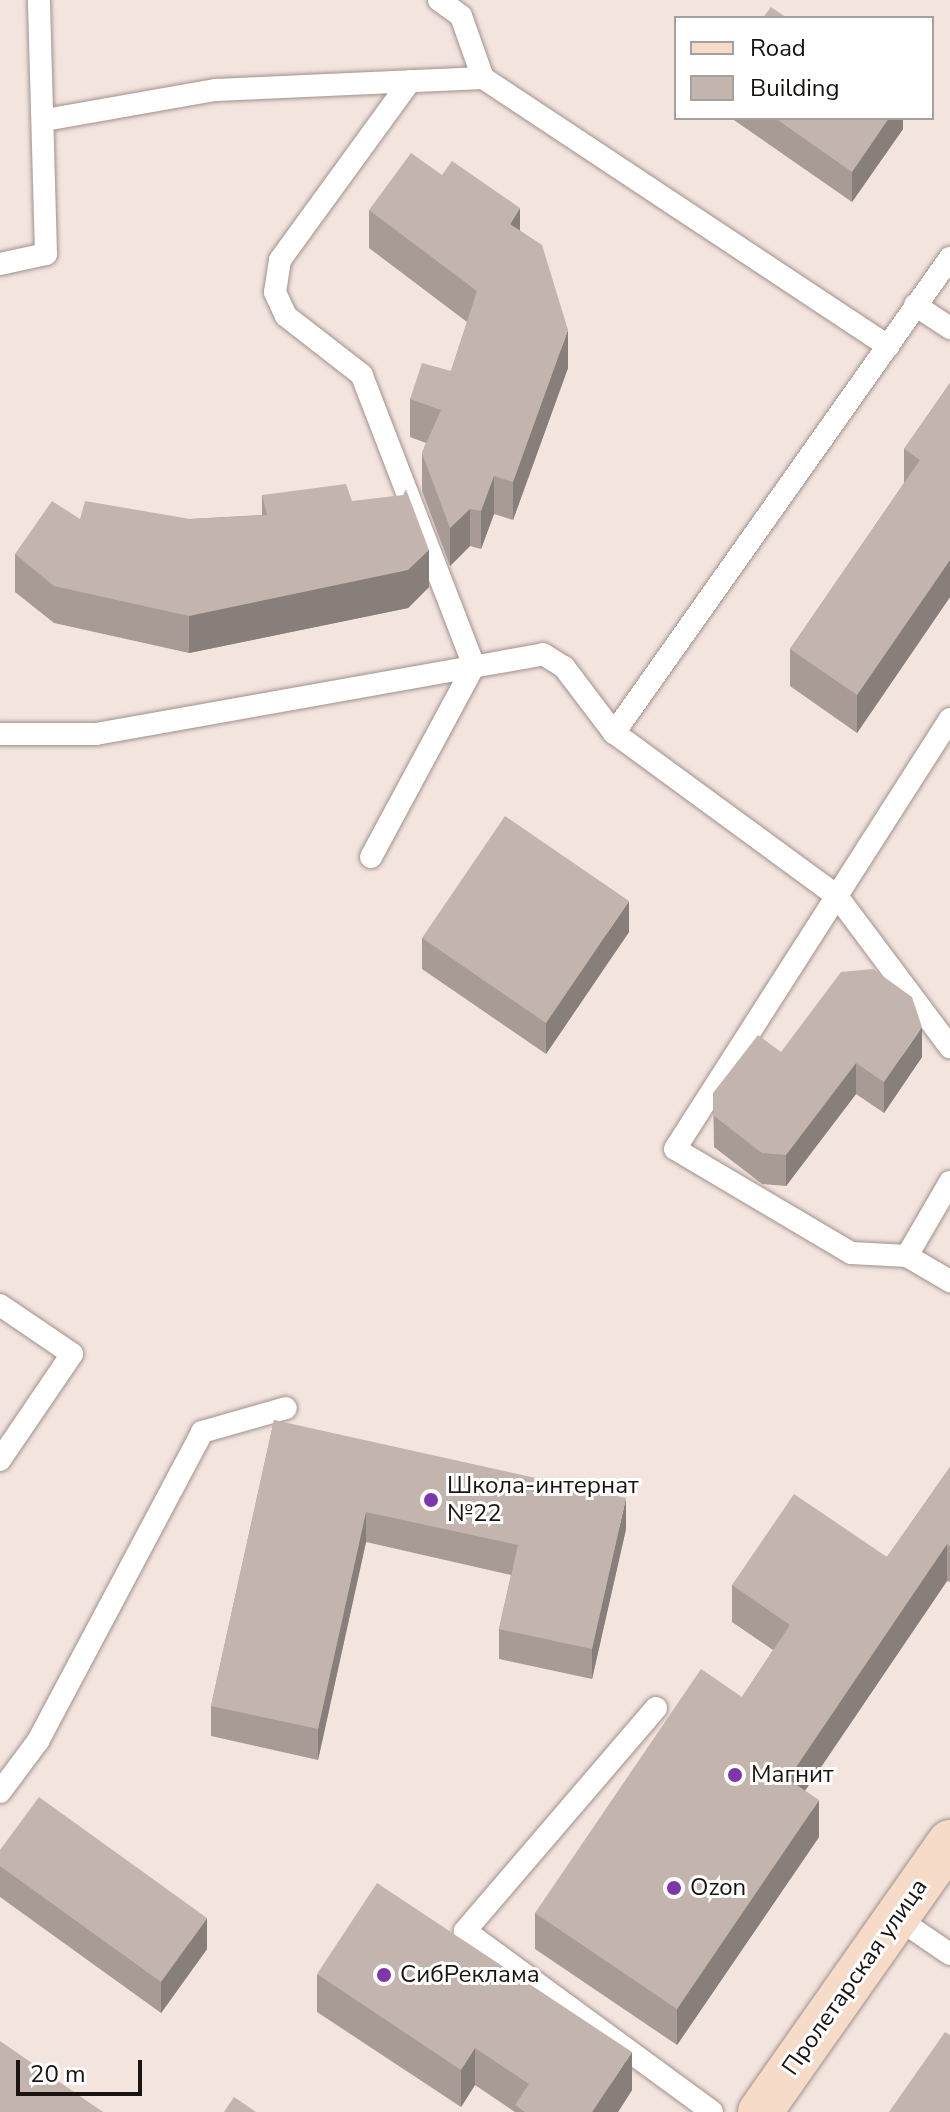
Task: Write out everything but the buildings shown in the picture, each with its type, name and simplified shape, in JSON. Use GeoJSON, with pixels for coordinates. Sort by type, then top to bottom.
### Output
{"type":"FeatureCollection","features":[{"type":"Feature","properties":{"kind":"street","name":"Пролетарская улица"},"geometry":{"type":"LineString","coordinates":[[760,2112],[950,1842]]}},
{"type":"Feature","properties":{"kind":"lane"},"geometry":{"type":"LineString","coordinates":[[0,264],[46,254],[45,120],[39,0]]}},
{"type":"Feature","properties":{"kind":"lane"},"geometry":{"type":"LineString","coordinates":[[439,0],[461,16],[483,78]]}},
{"type":"Feature","properties":{"kind":"lane"},"geometry":{"type":"LineString","coordinates":[[45,120],[216,90],[483,78],[888,346]]}},
{"type":"Feature","properties":{"kind":"lane"},"geometry":{"type":"LineString","coordinates":[[371,857],[474,666],[362,375],[286,316],[275,292],[280,260],[410,81]]}},
{"type":"Feature","properties":{"kind":"lane"},"geometry":{"type":"LineString","coordinates":[[614,733],[950,258]]}},
{"type":"Feature","properties":{"kind":"lane"},"geometry":{"type":"LineString","coordinates":[[915,305],[950,328]]}},
{"type":"Feature","properties":{"kind":"lane"},"geometry":{"type":"LineString","coordinates":[[0,734],[96,734],[543,654],[564,667],[614,733],[837,896],[950,1047]]}},
{"type":"Feature","properties":{"kind":"lane"},"geometry":{"type":"LineString","coordinates":[[950,719],[675,1149],[851,1253],[907,1256],[950,1281]]}},
{"type":"Feature","properties":{"kind":"lane"},"geometry":{"type":"LineString","coordinates":[[907,1256],[950,1182]]}},
{"type":"Feature","properties":{"kind":"lane"},"geometry":{"type":"LineString","coordinates":[[0,1305],[72,1354],[0,1460]]}},
{"type":"Feature","properties":{"kind":"lane"},"geometry":{"type":"LineString","coordinates":[[0,1792],[38,1741],[202,1432],[286,1408]]}},
{"type":"Feature","properties":{"kind":"lane"},"geometry":{"type":"LineString","coordinates":[[656,1708],[465,1931],[712,2112]]}},
{"type":"Feature","properties":{"kind":"lane"},"geometry":{"type":"LineString","coordinates":[[897,1918],[950,1954]]}},
{"type":"Feature","properties":{"kind":"place","name":"Школа-интернат №22"},"geometry":{"type":"Point","coordinates":[431,1500]}},
{"type":"Feature","properties":{"kind":"place","name":"Магнит"},"geometry":{"type":"Point","coordinates":[735,1775]}},
{"type":"Feature","properties":{"kind":"place","name":"Ozon"},"geometry":{"type":"Point","coordinates":[674,1888]}},
{"type":"Feature","properties":{"kind":"place","name":"СибРеклама"},"geometry":{"type":"Point","coordinates":[384,1975]}}]}
